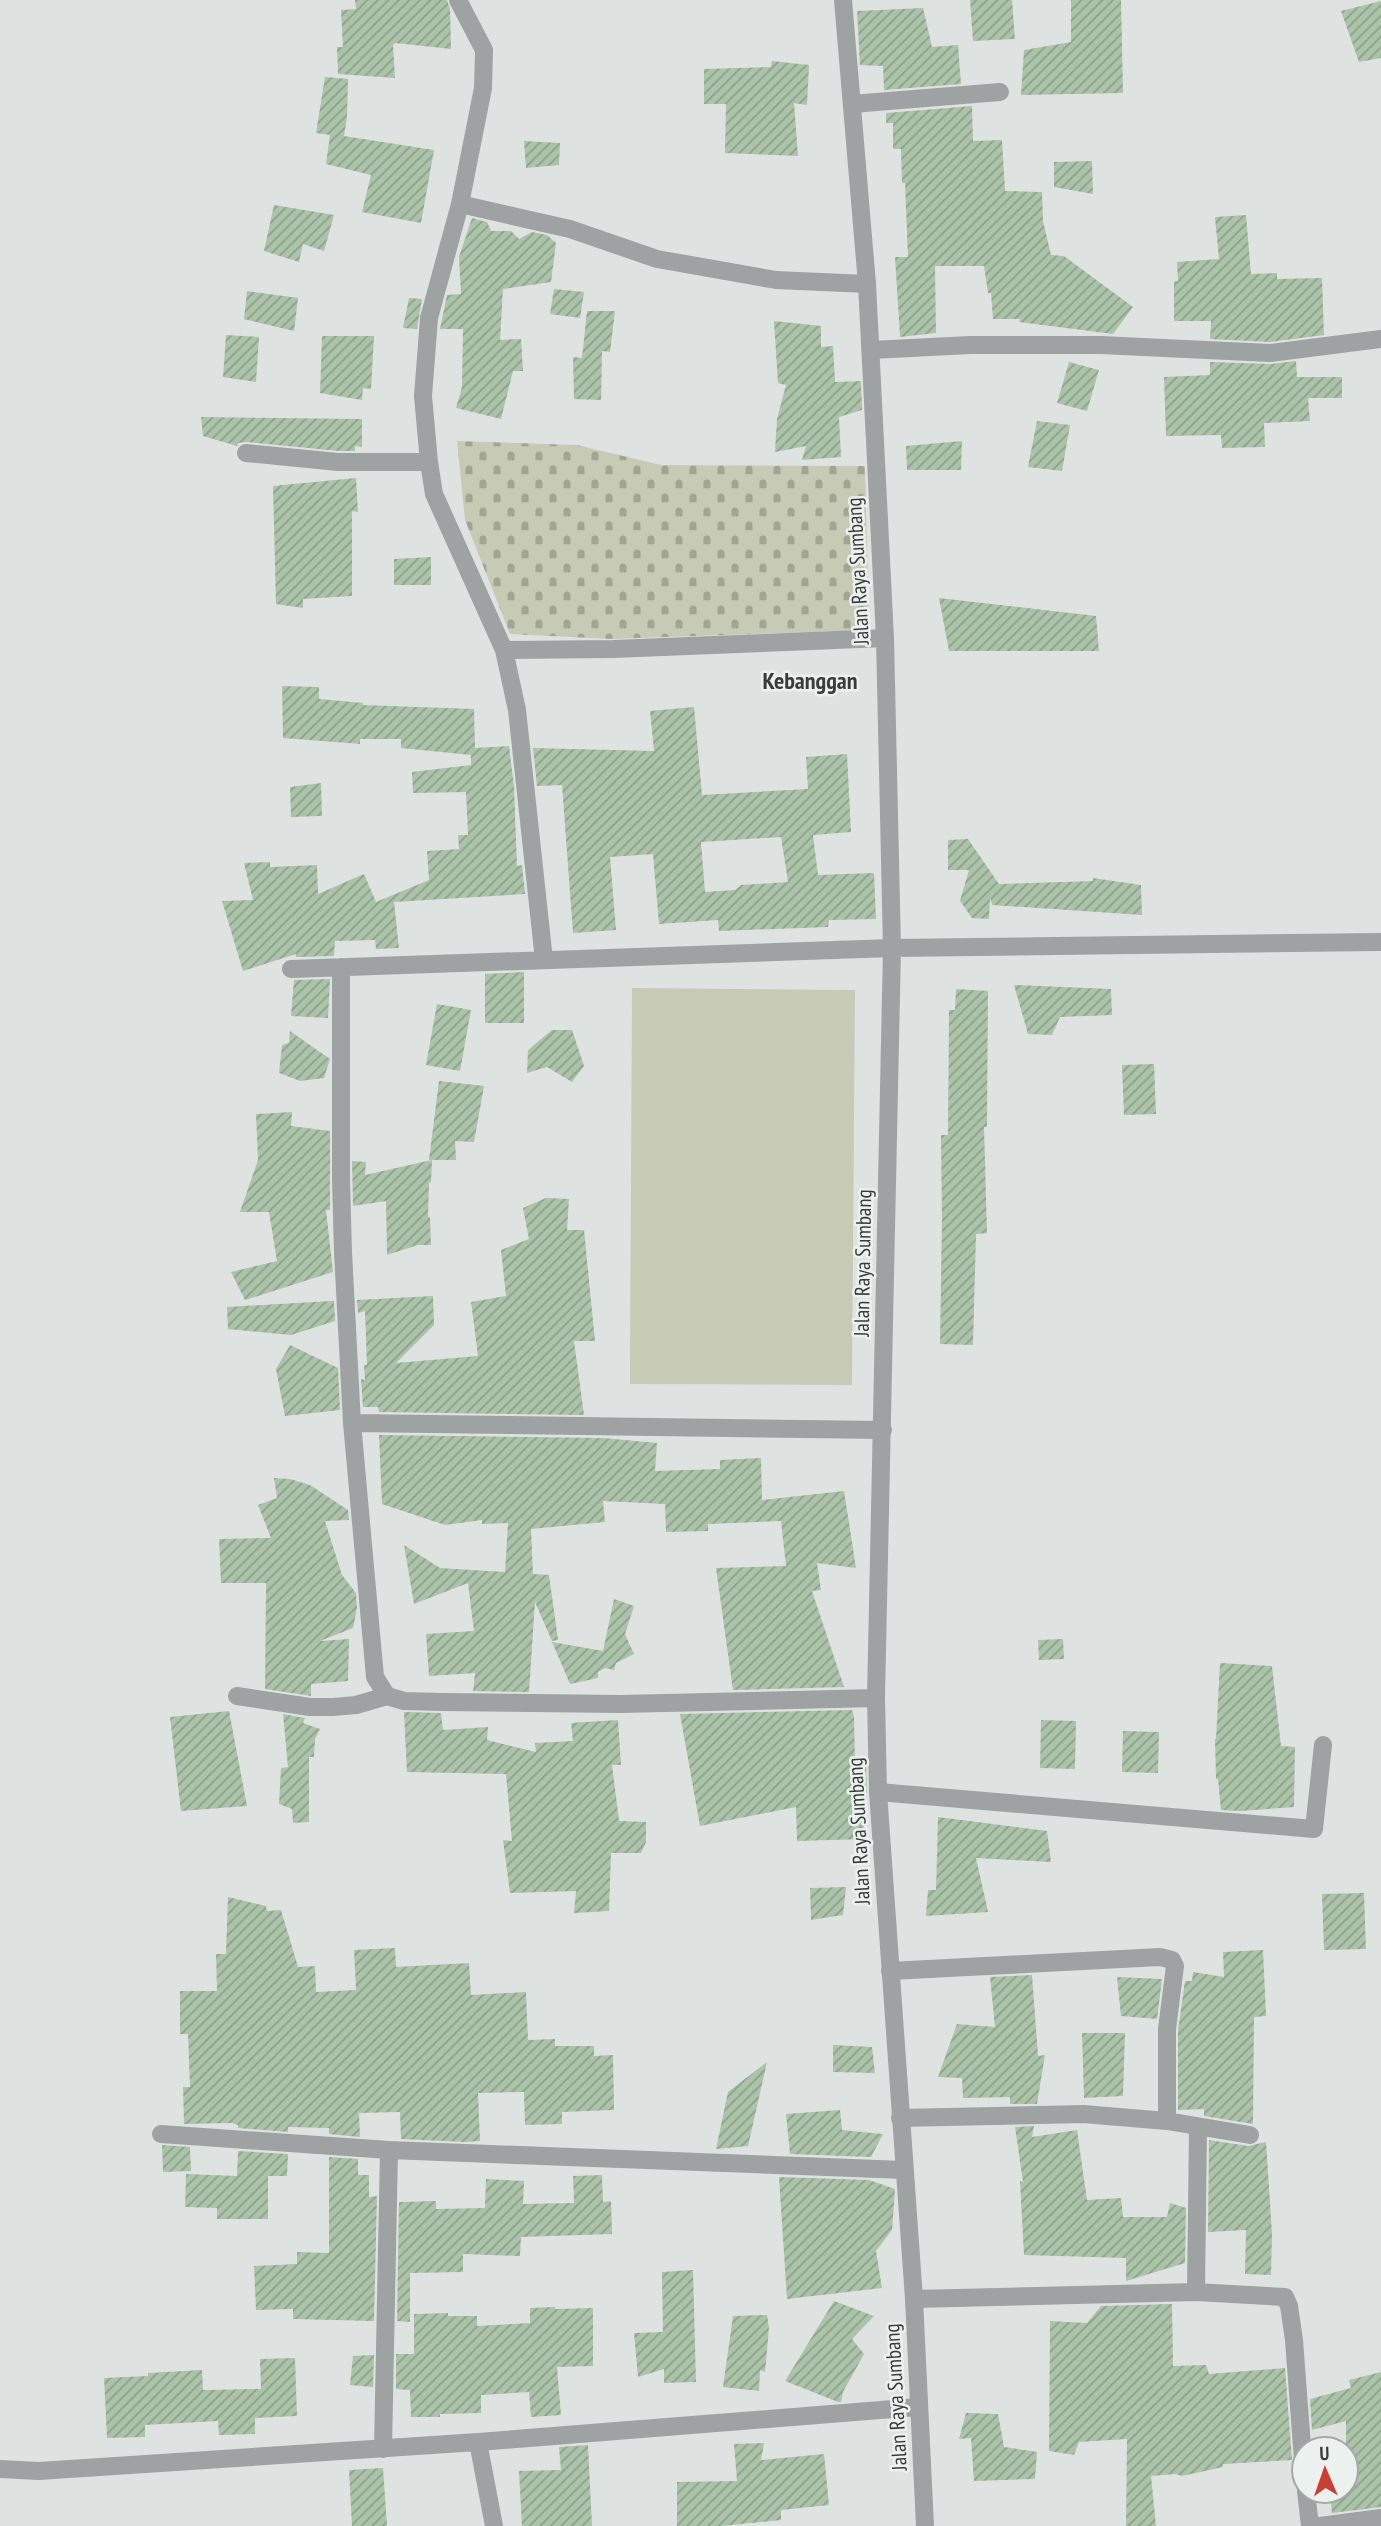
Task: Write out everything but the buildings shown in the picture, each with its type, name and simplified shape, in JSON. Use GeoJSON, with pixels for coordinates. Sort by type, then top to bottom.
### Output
{"type":"FeatureCollection","features":[{"type":"Feature","properties":{"kind":"street"},"geometry":{"type":"LineString","coordinates":[[458,0],[484,50],[483,88],[460,204],[429,318],[423,396],[434,494],[504,650],[517,710],[544,960]]}},
{"type":"Feature","properties":{"kind":"street","name":"Jalan Raya Sumbang"},"geometry":{"type":"LineString","coordinates":[[843,0],[871,350],[885,638],[892,948],[877,1698],[878,1792],[914,2299],[925,2526]]}},
{"type":"Feature","properties":{"kind":"street"},"geometry":{"type":"LineString","coordinates":[[852,104],[1000,92]]}},
{"type":"Feature","properties":{"kind":"street"},"geometry":{"type":"LineString","coordinates":[[460,204],[570,229],[657,259],[776,280],[867,284]]}},
{"type":"Feature","properties":{"kind":"street"},"geometry":{"type":"LineString","coordinates":[[871,350],[970,345],[1101,345],[1270,353],[1381,339]]}},
{"type":"Feature","properties":{"kind":"street"},"geometry":{"type":"LineString","coordinates":[[246,453],[338,462],[429,462]]}},
{"type":"Feature","properties":{"kind":"street"},"geometry":{"type":"LineString","coordinates":[[504,650],[613,649],[885,638]]}},
{"type":"Feature","properties":{"kind":"street"},"geometry":{"type":"LineString","coordinates":[[291,969],[892,948],[1381,942]]}},
{"type":"Feature","properties":{"kind":"street"},"geometry":{"type":"LineString","coordinates":[[341,967],[341,1180],[352,1423],[375,1677],[387,1696]]}},
{"type":"Feature","properties":{"kind":"street"},"geometry":{"type":"LineString","coordinates":[[352,1423],[883,1430]]}},
{"type":"Feature","properties":{"kind":"street"},"geometry":{"type":"LineString","coordinates":[[237,1696],[310,1707],[356,1705],[387,1696],[404,1701],[607,1704],[877,1698]]}},
{"type":"Feature","properties":{"kind":"street"},"geometry":{"type":"LineString","coordinates":[[878,1792],[1314,1829],[1323,1745]]}},
{"type":"Feature","properties":{"kind":"street"},"geometry":{"type":"LineString","coordinates":[[890,1971],[1160,1957],[1172,1960],[1175,1966],[1167,2029],[1167,2121]]}},
{"type":"Feature","properties":{"kind":"street"},"geometry":{"type":"LineString","coordinates":[[900,2118],[1083,2114],[1167,2121],[1250,2135]]}},
{"type":"Feature","properties":{"kind":"street"},"geometry":{"type":"LineString","coordinates":[[1196,2292],[1198,2127]]}},
{"type":"Feature","properties":{"kind":"street"},"geometry":{"type":"LineString","coordinates":[[161,2134],[389,2150],[904,2169]]}},
{"type":"Feature","properties":{"kind":"street"},"geometry":{"type":"LineString","coordinates":[[383,2449],[389,2150]]}},
{"type":"Feature","properties":{"kind":"street"},"geometry":{"type":"LineString","coordinates":[[914,2299],[1196,2292],[1281,2296],[1288,2301],[1294,2340],[1301,2435]]}},
{"type":"Feature","properties":{"kind":"street"},"geometry":{"type":"LineString","coordinates":[[0,2469],[39,2471],[383,2449],[918,2407]]}},
{"type":"Feature","properties":{"kind":"street"},"geometry":{"type":"LineString","coordinates":[[478,2442],[494,2526]]}},
{"type":"Feature","properties":{"kind":"street"},"geometry":{"type":"LineString","coordinates":[[1308,2505],[1310,2526]]}},
{"type":"Feature","properties":{"kind":"street"},"geometry":{"type":"LineString","coordinates":[[1320,2526],[1381,2518]]}},
{"type":"Feature","properties":{"kind":"green space"},"geometry":{"type":"Polygon","coordinates":[[[457,441],[577,445],[661,465],[865,466],[869,630],[610,639],[510,634],[465,520],[457,441]]]}},
{"type":"Feature","properties":{"kind":"green space"},"geometry":{"type":"Polygon","coordinates":[[[632,988],[855,990],[852,1385],[630,1384],[632,988]]]}},
{"type":"Feature","properties":{"kind":"district","name":"Kebanggan"},"geometry":{"type":"Point","coordinates":[810,681]}}]}
